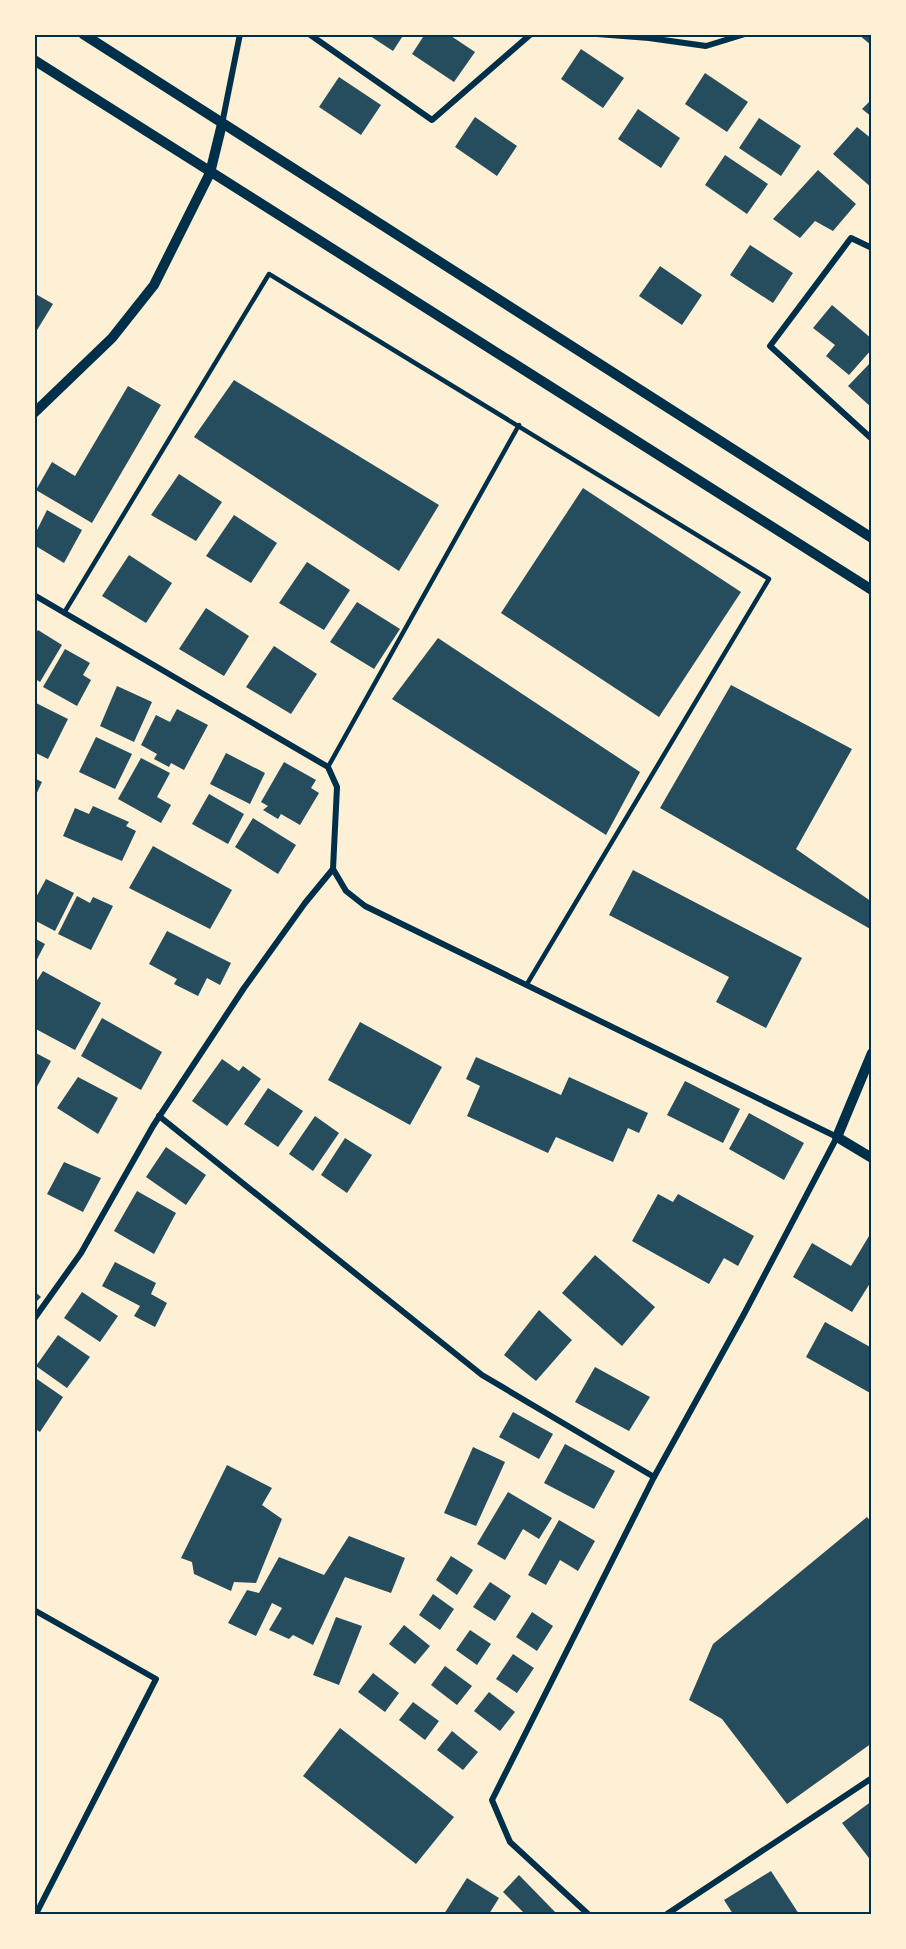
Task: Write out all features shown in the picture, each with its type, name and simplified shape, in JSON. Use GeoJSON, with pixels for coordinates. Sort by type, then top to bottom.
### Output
{"type":"FeatureCollection","features":[{"type":"Feature","properties":{"kind":"street"},"geometry":{"type":"LineString","coordinates":[[83,34],[872,538]]}},
{"type":"Feature","properties":{"kind":"street"},"geometry":{"type":"LineString","coordinates":[[34,412],[112,338],[154,285],[210,173],[240,34]]}},
{"type":"Feature","properties":{"kind":"street"},"geometry":{"type":"LineString","coordinates":[[309,34],[432,120],[531,34]]}},
{"type":"Feature","properties":{"kind":"street"},"geometry":{"type":"LineString","coordinates":[[597,34],[650,38],[706,46],[745,34]]}},
{"type":"Feature","properties":{"kind":"street"},"geometry":{"type":"LineString","coordinates":[[34,60],[872,590]]}},
{"type":"Feature","properties":{"kind":"street"},"geometry":{"type":"LineString","coordinates":[[872,248],[851,238],[770,346],[872,439]]}},
{"type":"Feature","properties":{"kind":"street"},"geometry":{"type":"LineString","coordinates":[[34,596],[328,767],[337,787],[333,869],[346,891],[365,906],[837,1137],[872,1158]]}},
{"type":"Feature","properties":{"kind":"street"},"geometry":{"type":"LineString","coordinates":[[34,1319],[81,1253],[159,1116],[244,988],[305,903],[333,869]]}},
{"type":"Feature","properties":{"kind":"street"},"geometry":{"type":"LineString","coordinates":[[588,1914],[510,1842],[492,1800],[654,1477],[744,1314],[837,1137],[872,1053]]}},
{"type":"Feature","properties":{"kind":"street"},"geometry":{"type":"LineString","coordinates":[[159,1116],[482,1375],[654,1477]]}},
{"type":"Feature","properties":{"kind":"street"},"geometry":{"type":"LineString","coordinates":[[34,1610],[156,1679],[36,1914]]}},
{"type":"Feature","properties":{"kind":"street"},"geometry":{"type":"LineString","coordinates":[[667,1914],[872,1778]]}},
{"type":"Feature","properties":{"kind":"lane"},"geometry":{"type":"LineString","coordinates":[[64,613],[269,274],[769,579],[526,984]]}},
{"type":"Feature","properties":{"kind":"lane"},"geometry":{"type":"LineString","coordinates":[[328,767],[519,425]]}},
{"type":"Feature","properties":{"kind":"building"},"geometry":{"type":"Polygon","coordinates":[[[367,34],[404,34],[393,51],[367,34]]]}},
{"type":"Feature","properties":{"kind":"building"},"geometry":{"type":"Polygon","coordinates":[[[425,34],[448,34],[475,52],[454,82],[412,54],[425,34]]]}},
{"type":"Feature","properties":{"kind":"building"},"geometry":{"type":"Polygon","coordinates":[[[858,34],[872,34],[872,46],[858,34]]]}},
{"type":"Feature","properties":{"kind":"building"},"geometry":{"type":"Polygon","coordinates":[[[581,49],[624,78],[603,108],[561,79],[581,49]]]}},
{"type":"Feature","properties":{"kind":"building"},"geometry":{"type":"Polygon","coordinates":[[[705,73],[748,102],[727,132],[685,104],[705,73]]]}},
{"type":"Feature","properties":{"kind":"building"},"geometry":{"type":"Polygon","coordinates":[[[339,77],[381,105],[361,135],[319,107],[339,77]]]}},
{"type":"Feature","properties":{"kind":"building"},"geometry":{"type":"Polygon","coordinates":[[[872,99],[872,117],[862,109],[872,99]]]}},
{"type":"Feature","properties":{"kind":"building"},"geometry":{"type":"Polygon","coordinates":[[[638,109],[680,138],[661,168],[618,139],[638,109]]]}},
{"type":"Feature","properties":{"kind":"building"},"geometry":{"type":"Polygon","coordinates":[[[475,117],[517,146],[497,176],[455,147],[475,117]]]}},
{"type":"Feature","properties":{"kind":"building"},"geometry":{"type":"Polygon","coordinates":[[[759,118],[801,146],[781,176],[739,148],[759,118]]]}},
{"type":"Feature","properties":{"kind":"building"},"geometry":{"type":"Polygon","coordinates":[[[857,127],[872,139],[872,188],[833,154],[857,127]]]}},
{"type":"Feature","properties":{"kind":"building"},"geometry":{"type":"Polygon","coordinates":[[[725,155],[768,184],[747,214],[705,185],[725,155]]]}},
{"type":"Feature","properties":{"kind":"building"},"geometry":{"type":"Polygon","coordinates":[[[818,170],[856,204],[833,231],[815,221],[800,238],[773,219],[818,170]]]}},
{"type":"Feature","properties":{"kind":"building"},"geometry":{"type":"Polygon","coordinates":[[[750,245],[793,273],[773,303],[730,275],[750,245]]]}},
{"type":"Feature","properties":{"kind":"building"},"geometry":{"type":"Polygon","coordinates":[[[660,266],[702,295],[682,325],[639,296],[660,266]]]}},
{"type":"Feature","properties":{"kind":"building"},"geometry":{"type":"Polygon","coordinates":[[[34,293],[53,304],[34,335],[34,293]]]}},
{"type":"Feature","properties":{"kind":"building"},"geometry":{"type":"Polygon","coordinates":[[[832,305],[872,339],[872,349],[849,375],[826,356],[835,345],[813,328],[832,305]]]}},
{"type":"Feature","properties":{"kind":"building"},"geometry":{"type":"Polygon","coordinates":[[[872,361],[872,408],[848,386],[872,361]]]}},
{"type":"Feature","properties":{"kind":"building"},"geometry":{"type":"Polygon","coordinates":[[[234,380],[439,505],[399,571],[194,437],[234,380]]]}},
{"type":"Feature","properties":{"kind":"building"},"geometry":{"type":"Polygon","coordinates":[[[128,386],[161,405],[92,523],[36,490],[52,462],[75,476],[128,386]]]}},
{"type":"Feature","properties":{"kind":"building"},"geometry":{"type":"Polygon","coordinates":[[[179,474],[222,502],[196,541],[151,515],[179,474]]]}},
{"type":"Feature","properties":{"kind":"building"},"geometry":{"type":"Polygon","coordinates":[[[583,488],[741,592],[659,717],[501,613],[583,488]]]}},
{"type":"Feature","properties":{"kind":"building"},"geometry":{"type":"Polygon","coordinates":[[[47,510],[82,530],[64,563],[34,545],[34,536],[47,510]]]}},
{"type":"Feature","properties":{"kind":"building"},"geometry":{"type":"Polygon","coordinates":[[[234,515],[277,543],[251,583],[206,556],[234,515]]]}},
{"type":"Feature","properties":{"kind":"building"},"geometry":{"type":"Polygon","coordinates":[[[129,555],[172,583],[146,623],[102,596],[129,555]]]}},
{"type":"Feature","properties":{"kind":"building"},"geometry":{"type":"Polygon","coordinates":[[[307,562],[350,590],[324,630],[279,603],[307,562]]]}},
{"type":"Feature","properties":{"kind":"building"},"geometry":{"type":"Polygon","coordinates":[[[357,602],[400,629],[374,669],[330,642],[357,602]]]}},
{"type":"Feature","properties":{"kind":"building"},"geometry":{"type":"Polygon","coordinates":[[[206,608],[249,636],[224,676],[179,649],[206,608]]]}},
{"type":"Feature","properties":{"kind":"building"},"geometry":{"type":"Polygon","coordinates":[[[38,630],[62,645],[40,682],[34,678],[34,636],[38,630]]]}},
{"type":"Feature","properties":{"kind":"building"},"geometry":{"type":"Polygon","coordinates":[[[438,638],[640,772],[606,835],[392,699],[438,638]]]}},
{"type":"Feature","properties":{"kind":"building"},"geometry":{"type":"Polygon","coordinates":[[[274,646],[317,674],[291,714],[246,687],[274,646]]]}},
{"type":"Feature","properties":{"kind":"building"},"geometry":{"type":"Polygon","coordinates":[[[65,649],[90,663],[83,675],[91,680],[77,706],[43,687],[65,649]]]}},
{"type":"Feature","properties":{"kind":"building"},"geometry":{"type":"Polygon","coordinates":[[[731,685],[852,749],[796,849],[872,902],[872,930],[660,808],[731,685]]]}},
{"type":"Feature","properties":{"kind":"building"},"geometry":{"type":"Polygon","coordinates":[[[117,686],[152,702],[134,742],[100,726],[117,686]]]}},
{"type":"Feature","properties":{"kind":"building"},"geometry":{"type":"Polygon","coordinates":[[[36,703],[68,719],[48,759],[34,752],[34,707],[36,703]]]}},
{"type":"Feature","properties":{"kind":"building"},"geometry":{"type":"Polygon","coordinates":[[[177,709],[208,725],[184,770],[171,763],[169,767],[154,759],[157,754],[141,745],[156,715],[170,722],[177,709]]]}},
{"type":"Feature","properties":{"kind":"building"},"geometry":{"type":"Polygon","coordinates":[[[96,737],[132,754],[115,789],[79,772],[96,737]]]}},
{"type":"Feature","properties":{"kind":"building"},"geometry":{"type":"Polygon","coordinates":[[[226,753],[265,773],[250,804],[210,784],[226,753]]]}},
{"type":"Feature","properties":{"kind":"building"},"geometry":{"type":"Polygon","coordinates":[[[141,758],[170,773],[157,797],[171,805],[161,823],[118,799],[141,758]]]}},
{"type":"Feature","properties":{"kind":"building"},"geometry":{"type":"Polygon","coordinates":[[[284,762],[316,780],[311,788],[319,793],[300,825],[281,814],[278,819],[263,810],[268,806],[261,802],[284,762]]]}},
{"type":"Feature","properties":{"kind":"building"},"geometry":{"type":"Polygon","coordinates":[[[34,778],[42,782],[34,799],[34,778]]]}},
{"type":"Feature","properties":{"kind":"building"},"geometry":{"type":"Polygon","coordinates":[[[209,794],[244,814],[228,844],[192,824],[209,794]]]}},
{"type":"Feature","properties":{"kind":"building"},"geometry":{"type":"Polygon","coordinates":[[[93,806],[129,822],[126,826],[136,831],[122,861],[63,836],[75,808],[89,814],[93,806]]]}},
{"type":"Feature","properties":{"kind":"building"},"geometry":{"type":"Polygon","coordinates":[[[253,818],[296,845],[278,874],[235,847],[253,818]]]}},
{"type":"Feature","properties":{"kind":"building"},"geometry":{"type":"Polygon","coordinates":[[[153,846],[232,890],[210,929],[129,888],[153,846]]]}},
{"type":"Feature","properties":{"kind":"building"},"geometry":{"type":"Polygon","coordinates":[[[633,870],[802,958],[766,1028],[716,1002],[729,977],[609,915],[633,870]]]}},
{"type":"Feature","properties":{"kind":"building"},"geometry":{"type":"Polygon","coordinates":[[[46,879],[74,893],[55,931],[34,920],[34,901],[46,879]]]}},
{"type":"Feature","properties":{"kind":"building"},"geometry":{"type":"Polygon","coordinates":[[[77,896],[90,903],[93,897],[113,906],[91,950],[58,934],[77,896]]]}},
{"type":"Feature","properties":{"kind":"building"},"geometry":{"type":"Polygon","coordinates":[[[167,931],[231,963],[220,985],[207,978],[198,996],[174,984],[177,979],[149,964],[167,931]]]}},
{"type":"Feature","properties":{"kind":"building"},"geometry":{"type":"Polygon","coordinates":[[[34,938],[45,944],[34,965],[34,938]]]}},
{"type":"Feature","properties":{"kind":"building"},"geometry":{"type":"Polygon","coordinates":[[[43,971],[101,1003],[75,1050],[34,1028],[34,985],[43,971]]]}},
{"type":"Feature","properties":{"kind":"building"},"geometry":{"type":"Polygon","coordinates":[[[102,1018],[162,1052],[141,1090],[81,1056],[102,1018]]]}},
{"type":"Feature","properties":{"kind":"building"},"geometry":{"type":"Polygon","coordinates":[[[360,1022],[442,1067],[410,1125],[328,1080],[360,1022]]]}},
{"type":"Feature","properties":{"kind":"building"},"geometry":{"type":"Polygon","coordinates":[[[34,1052],[51,1061],[34,1092],[34,1052]]]}},
{"type":"Feature","properties":{"kind":"building"},"geometry":{"type":"Polygon","coordinates":[[[476,1057],[561,1095],[569,1077],[648,1113],[639,1133],[628,1128],[613,1162],[556,1137],[548,1153],[467,1116],[480,1086],[466,1079],[476,1057]]]}},
{"type":"Feature","properties":{"kind":"building"},"geometry":{"type":"Polygon","coordinates":[[[222,1059],[239,1071],[243,1066],[261,1079],[227,1126],[192,1101],[222,1059]]]}},
{"type":"Feature","properties":{"kind":"building"},"geometry":{"type":"Polygon","coordinates":[[[78,1077],[118,1098],[98,1134],[57,1108],[78,1077]]]}},
{"type":"Feature","properties":{"kind":"building"},"geometry":{"type":"Polygon","coordinates":[[[685,1081],[740,1109],[723,1143],[667,1115],[685,1081]]]}},
{"type":"Feature","properties":{"kind":"building"},"geometry":{"type":"Polygon","coordinates":[[[268,1088],[303,1111],[278,1147],[244,1124],[268,1088]]]}},
{"type":"Feature","properties":{"kind":"building"},"geometry":{"type":"Polygon","coordinates":[[[749,1113],[804,1143],[784,1180],[729,1149],[749,1113]]]}},
{"type":"Feature","properties":{"kind":"building"},"geometry":{"type":"Polygon","coordinates":[[[315,1116],[339,1133],[313,1171],[289,1154],[315,1116]]]}},
{"type":"Feature","properties":{"kind":"building"},"geometry":{"type":"Polygon","coordinates":[[[345,1138],[372,1155],[347,1193],[321,1175],[345,1138]]]}},
{"type":"Feature","properties":{"kind":"building"},"geometry":{"type":"Polygon","coordinates":[[[166,1147],[206,1175],[186,1205],[146,1177],[166,1147]]]}},
{"type":"Feature","properties":{"kind":"building"},"geometry":{"type":"Polygon","coordinates":[[[64,1162],[101,1178],[83,1212],[47,1194],[64,1162]]]}},
{"type":"Feature","properties":{"kind":"building"},"geometry":{"type":"Polygon","coordinates":[[[137,1191],[176,1213],[154,1254],[114,1231],[137,1191]]]}},
{"type":"Feature","properties":{"kind":"building"},"geometry":{"type":"Polygon","coordinates":[[[658,1194],[673,1202],[678,1194],[754,1236],[738,1266],[724,1258],[709,1284],[632,1241],[658,1194]]]}},
{"type":"Feature","properties":{"kind":"building"},"geometry":{"type":"Polygon","coordinates":[[[872,1231],[872,1280],[852,1312],[793,1277],[812,1243],[851,1266],[872,1231]]]}},
{"type":"Feature","properties":{"kind":"building"},"geometry":{"type":"Polygon","coordinates":[[[595,1255],[655,1307],[622,1346],[562,1293],[595,1255]]]}},
{"type":"Feature","properties":{"kind":"building"},"geometry":{"type":"Polygon","coordinates":[[[115,1262],[156,1283],[151,1294],[167,1303],[155,1327],[134,1316],[140,1306],[102,1286],[115,1262]]]}},
{"type":"Feature","properties":{"kind":"building"},"geometry":{"type":"Polygon","coordinates":[[[34,1291],[41,1297],[34,1304],[34,1291]]]}},
{"type":"Feature","properties":{"kind":"building"},"geometry":{"type":"Polygon","coordinates":[[[82,1292],[118,1316],[100,1342],[64,1318],[82,1292]]]}},
{"type":"Feature","properties":{"kind":"building"},"geometry":{"type":"Polygon","coordinates":[[[539,1310],[572,1340],[536,1381],[504,1355],[539,1310]]]}},
{"type":"Feature","properties":{"kind":"building"},"geometry":{"type":"Polygon","coordinates":[[[825,1322],[872,1348],[872,1394],[806,1357],[825,1322]]]}},
{"type":"Feature","properties":{"kind":"building"},"geometry":{"type":"Polygon","coordinates":[[[58,1335],[90,1357],[67,1388],[36,1366],[58,1335]]]}},
{"type":"Feature","properties":{"kind":"building"},"geometry":{"type":"Polygon","coordinates":[[[595,1367],[650,1397],[629,1431],[575,1402],[595,1367]]]}},
{"type":"Feature","properties":{"kind":"building"},"geometry":{"type":"Polygon","coordinates":[[[34,1377],[63,1397],[40,1432],[34,1428],[34,1377]]]}},
{"type":"Feature","properties":{"kind":"building"},"geometry":{"type":"Polygon","coordinates":[[[513,1412],[553,1434],[539,1459],[499,1437],[513,1412]]]}},
{"type":"Feature","properties":{"kind":"building"},"geometry":{"type":"Polygon","coordinates":[[[565,1444],[615,1471],[594,1509],[544,1483],[565,1444]]]}},
{"type":"Feature","properties":{"kind":"building"},"geometry":{"type":"Polygon","coordinates":[[[473,1447],[505,1462],[476,1526],[444,1513],[473,1447]]]}},
{"type":"Feature","properties":{"kind":"building"},"geometry":{"type":"Polygon","coordinates":[[[227,1465],[272,1488],[262,1505],[282,1519],[256,1583],[234,1582],[231,1591],[194,1574],[192,1562],[181,1558],[227,1465]]]}},
{"type":"Feature","properties":{"kind":"building"},"geometry":{"type":"Polygon","coordinates":[[[508,1492],[552,1518],[539,1539],[523,1529],[505,1560],[477,1544],[508,1492]]]}},
{"type":"Feature","properties":{"kind":"building"},"geometry":{"type":"Polygon","coordinates":[[[867,1517],[872,1523],[872,1743],[787,1804],[722,1719],[689,1700],[713,1644],[867,1517]]]}},
{"type":"Feature","properties":{"kind":"building"},"geometry":{"type":"Polygon","coordinates":[[[559,1520],[595,1541],[578,1571],[560,1560],[546,1585],[528,1575],[559,1520]]]}},
{"type":"Feature","properties":{"kind":"building"},"geometry":{"type":"Polygon","coordinates":[[[349,1536],[405,1558],[391,1593],[345,1577],[313,1645],[293,1635],[289,1639],[269,1630],[282,1608],[272,1603],[256,1636],[228,1623],[247,1590],[259,1593],[279,1557],[324,1575],[349,1536]]]}},
{"type":"Feature","properties":{"kind":"building"},"geometry":{"type":"Polygon","coordinates":[[[451,1556],[473,1570],[457,1595],[436,1580],[451,1556]]]}},
{"type":"Feature","properties":{"kind":"building"},"geometry":{"type":"Polygon","coordinates":[[[490,1582],[511,1596],[495,1621],[473,1607],[490,1582]]]}},
{"type":"Feature","properties":{"kind":"building"},"geometry":{"type":"Polygon","coordinates":[[[433,1594],[454,1609],[440,1630],[419,1615],[433,1594]]]}},
{"type":"Feature","properties":{"kind":"building"},"geometry":{"type":"Polygon","coordinates":[[[532,1612],[553,1626],[537,1651],[516,1637],[532,1612]]]}},
{"type":"Feature","properties":{"kind":"building"},"geometry":{"type":"Polygon","coordinates":[[[336,1617],[362,1626],[339,1685],[313,1675],[336,1617]]]}},
{"type":"Feature","properties":{"kind":"building"},"geometry":{"type":"Polygon","coordinates":[[[404,1625],[430,1646],[415,1664],[389,1644],[404,1625]]]}},
{"type":"Feature","properties":{"kind":"building"},"geometry":{"type":"Polygon","coordinates":[[[470,1630],[491,1644],[477,1665],[456,1650],[470,1630]]]}},
{"type":"Feature","properties":{"kind":"building"},"geometry":{"type":"Polygon","coordinates":[[[513,1654],[534,1668],[517,1693],[496,1679],[513,1654]]]}},
{"type":"Feature","properties":{"kind":"building"},"geometry":{"type":"Polygon","coordinates":[[[445,1666],[472,1686],[457,1705],[431,1685],[445,1666]]]}},
{"type":"Feature","properties":{"kind":"building"},"geometry":{"type":"Polygon","coordinates":[[[373,1673],[399,1693],[385,1712],[358,1692],[373,1673]]]}},
{"type":"Feature","properties":{"kind":"building"},"geometry":{"type":"Polygon","coordinates":[[[489,1692],[515,1712],[500,1731],[474,1711],[489,1692]]]}},
{"type":"Feature","properties":{"kind":"building"},"geometry":{"type":"Polygon","coordinates":[[[413,1702],[439,1721],[425,1740],[399,1720],[413,1702]]]}},
{"type":"Feature","properties":{"kind":"building"},"geometry":{"type":"Polygon","coordinates":[[[340,1728],[454,1817],[416,1864],[303,1776],[340,1728]]]}},
{"type":"Feature","properties":{"kind":"building"},"geometry":{"type":"Polygon","coordinates":[[[452,1731],[478,1752],[463,1770],[437,1750],[452,1731]]]}},
{"type":"Feature","properties":{"kind":"building"},"geometry":{"type":"Polygon","coordinates":[[[872,1801],[872,1862],[842,1823],[872,1801]]]}},
{"type":"Feature","properties":{"kind":"building"},"geometry":{"type":"Polygon","coordinates":[[[771,1871],[799,1914],[733,1914],[724,1900],[771,1871]]]}},
{"type":"Feature","properties":{"kind":"building"},"geometry":{"type":"Polygon","coordinates":[[[519,1875],[557,1914],[525,1914],[503,1892],[519,1875]]]}},
{"type":"Feature","properties":{"kind":"building"},"geometry":{"type":"Polygon","coordinates":[[[467,1878],[499,1898],[489,1914],[444,1914],[467,1878]]]}}]}
